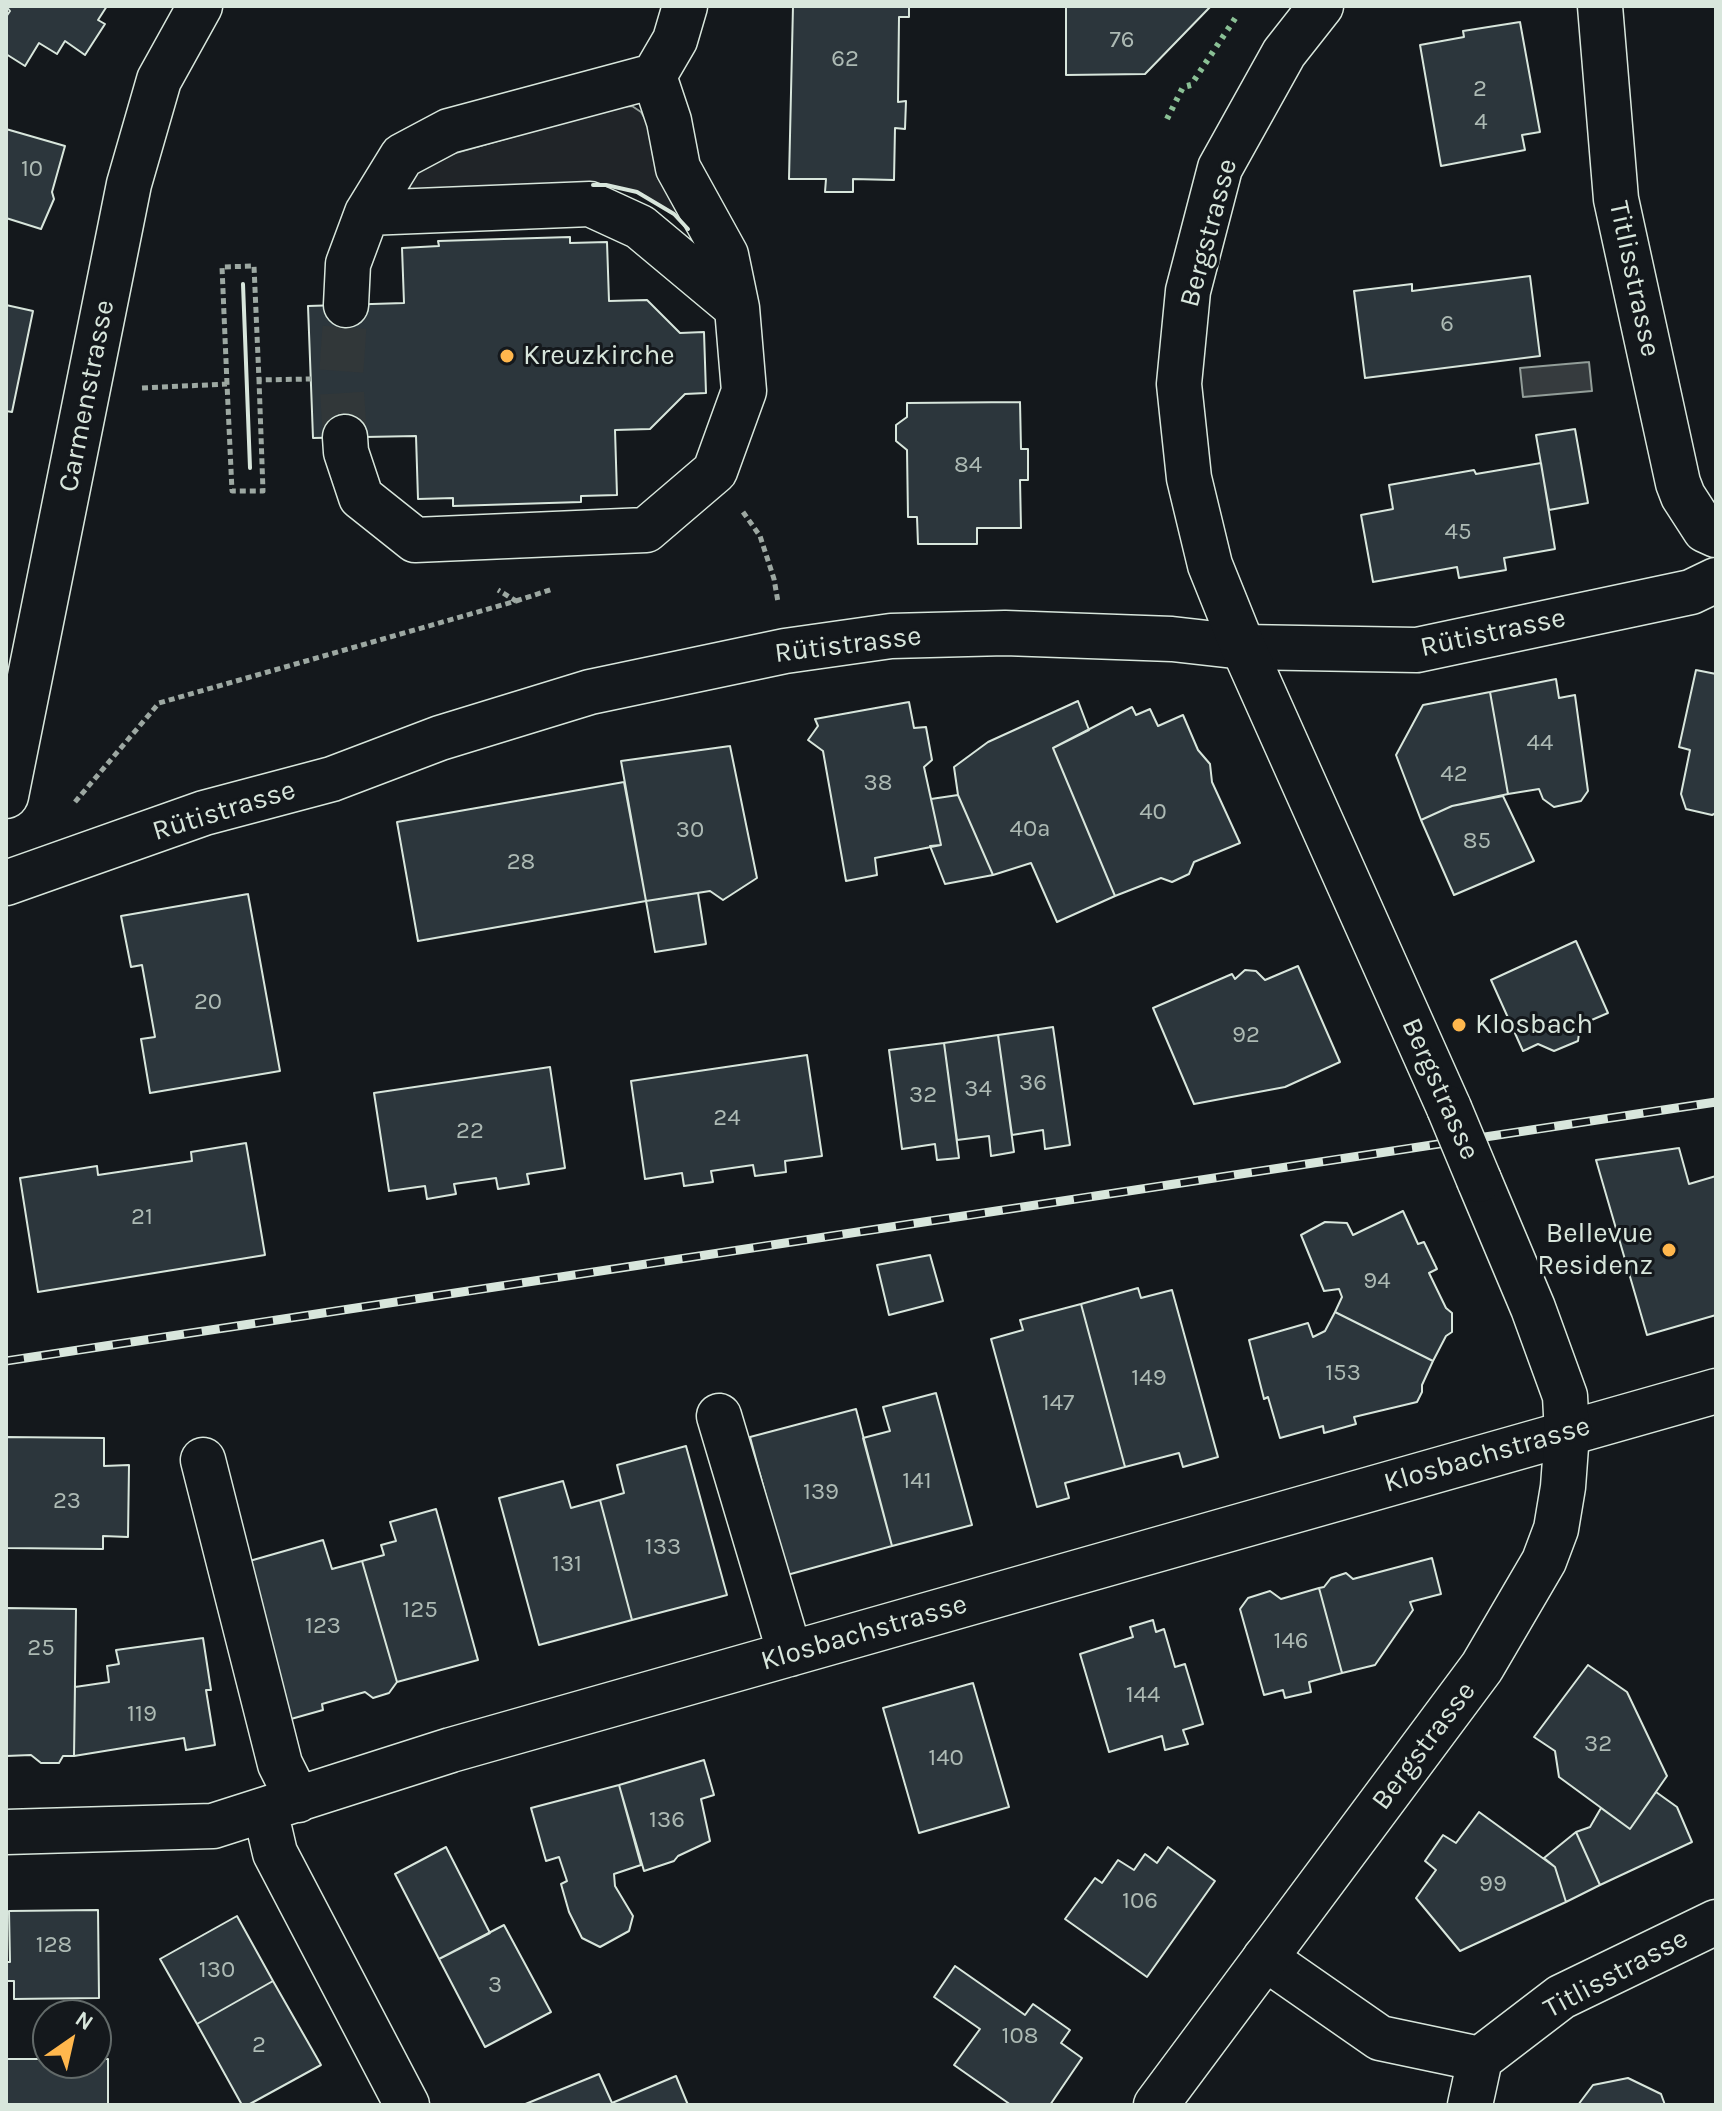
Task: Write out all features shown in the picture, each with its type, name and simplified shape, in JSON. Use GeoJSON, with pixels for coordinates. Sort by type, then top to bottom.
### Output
{"type":"FeatureCollection","features":[{"type":"Feature","properties":{"kind":"street","name":"Carmenstrasse"},"geometry":{"type":"LineString","coordinates":[[6,796],[129,184],[159,80],[200,6]]}},
{"type":"Feature","properties":{"kind":"street"},"geometry":{"type":"LineString","coordinates":[[346,305],[348,264],[367,213],[402,156],[449,131],[654,76],[675,40],[685,6]]}},
{"type":"Feature","properties":{"kind":"street","name":"Bergstrasse"},"geometry":{"type":"LineString","coordinates":[[1156,2105],[1482,1667],[1544,1561],[1556,1529],[1563,1487],[1567,1433],[1565,1396],[1533,1308],[1449,1108],[1243,647],[1210,565],[1189,478],[1179,384],[1188,291],[1220,168],[1284,53],[1321,6]]}},
{"type":"Feature","properties":{"kind":"street","name":"Titlisstrasse"},"geometry":{"type":"LineString","coordinates":[[1600,6],[1616,199],[1678,483],[1705,530],[1716,535]]}},
{"type":"Feature","properties":{"kind":"street"},"geometry":{"type":"LineString","coordinates":[[345,437],[346,452],[361,497],[415,540],[646,530],[715,471],[744,391],[737,308],[726,255],[678,168],[669,121],[654,76]]}},
{"type":"Feature","properties":{"kind":"street"},"geometry":{"type":"LineString","coordinates":[[367,213],[590,204],[640,227],[737,308]]}},
{"type":"Feature","properties":{"kind":"street","name":"Rütistrasse"},"geometry":{"type":"LineString","coordinates":[[6,883],[204,813],[332,779],[440,738],[575,696],[785,651],[891,636],[1005,633],[1172,639],[1243,647],[1417,650],[1691,592],[1716,580]]}},
{"type":"Feature","properties":{"kind":"street","name":"Klosbachstrasse"},"geometry":{"type":"LineString","coordinates":[[6,1832],[213,1826],[451,1750],[1716,1391]]}},
{"type":"Feature","properties":{"kind":"street"},"geometry":{"type":"LineString","coordinates":[[719,1416],[790,1654]]}},
{"type":"Feature","properties":{"kind":"street"},"geometry":{"type":"LineString","coordinates":[[203,1460],[280,1764],[281,1805],[275,1853],[407,2105]]}},
{"type":"Feature","properties":{"kind":"street","name":"Titlisstrasse"},"geometry":{"type":"LineString","coordinates":[[1480,2059],[1561,1997],[1716,1922]]}},
{"type":"Feature","properties":{"kind":"street"},"geometry":{"type":"LineString","coordinates":[[1265,1958],[1380,2038],[1480,2059],[1470,2105]]}},
{"type":"Feature","properties":{"kind":"path"},"geometry":{"type":"LineString","coordinates":[[254,266],[263,491],[232,491],[227,384],[222,267],[254,266]]}},
{"type":"Feature","properties":{"kind":"path"},"geometry":{"type":"LineString","coordinates":[[259,380],[311,379]]}},
{"type":"Feature","properties":{"kind":"path"},"geometry":{"type":"LineString","coordinates":[[163,387],[227,384]]}},
{"type":"Feature","properties":{"kind":"path"},"geometry":{"type":"LineString","coordinates":[[760,536],[774,579],[779,607]]}},
{"type":"Feature","properties":{"kind":"path"},"geometry":{"type":"LineString","coordinates":[[84,791],[159,703],[516,601],[492,586]]}},
{"type":"Feature","properties":{"kind":"shaded area"},"geometry":{"type":"Polygon","coordinates":[[[632,106],[641,112],[647,122],[653,156],[687,228],[674,214],[637,192],[606,185],[409,193],[410,175],[431,160],[617,107],[632,106]]]}},
{"type":"Feature","properties":{"kind":"shaded area"},"geometry":{"type":"Polygon","coordinates":[[[1589,362],[1592,391],[1523,397],[1520,368],[1589,362]]]}},
{"type":"Feature","properties":{"kind":"building"},"geometry":{"type":"Polygon","coordinates":[[[6,6],[107,6],[98,20],[105,24],[85,55],[65,41],[57,54],[39,43],[25,66],[6,54],[6,17],[10,11],[6,6]]]}},
{"type":"Feature","properties":{"kind":"building"},"geometry":{"type":"Polygon","coordinates":[[[793,6],[909,6],[909,17],[899,17],[898,102],[906,101],[905,129],[895,128],[894,180],[853,179],[853,192],[825,192],[826,179],[789,179],[793,6]]]}},
{"type":"Feature","properties":{"kind":"building"},"geometry":{"type":"Polygon","coordinates":[[[1066,6],[1211,6],[1145,74],[1066,75],[1066,6]]]}},
{"type":"Feature","properties":{"kind":"building"},"geometry":{"type":"Polygon","coordinates":[[[1520,22],[1540,132],[1522,135],[1525,150],[1441,166],[1420,45],[1464,37],[1463,31],[1520,22]]]}},
{"type":"Feature","properties":{"kind":"building"},"geometry":{"type":"Polygon","coordinates":[[[6,129],[65,146],[52,192],[54,199],[41,229],[6,218],[6,129]]]}},
{"type":"Feature","properties":{"kind":"building","name":"Kreuzkirche"},"geometry":{"type":"Polygon","coordinates":[[[570,237],[570,243],[607,242],[609,301],[647,300],[680,333],[704,332],[706,393],[685,394],[650,429],[615,430],[617,495],[581,496],[581,502],[453,506],[453,498],[418,499],[416,436],[313,438],[308,306],[404,303],[402,248],[439,246],[438,241],[570,237]]]}},
{"type":"Feature","properties":{"kind":"building"},"geometry":{"type":"Polygon","coordinates":[[[1530,276],[1540,356],[1365,378],[1354,291],[1412,284],[1412,291],[1530,276]]]}},
{"type":"Feature","properties":{"kind":"building"},"geometry":{"type":"Polygon","coordinates":[[[6,305],[33,311],[12,412],[6,411],[6,305]]]}},
{"type":"Feature","properties":{"kind":"building"},"geometry":{"type":"Polygon","coordinates":[[[1020,402],[1021,449],[1028,449],[1028,480],[1020,480],[1021,528],[977,528],[977,544],[918,544],[917,517],[908,517],[907,450],[896,441],[896,425],[907,417],[907,403],[1020,402]]]}},
{"type":"Feature","properties":{"kind":"building"},"geometry":{"type":"Polygon","coordinates":[[[1575,429],[1588,503],[1549,510],[1536,435],[1575,429]]]}},
{"type":"Feature","properties":{"kind":"building"},"geometry":{"type":"Polygon","coordinates":[[[1541,463],[1555,549],[1504,558],[1506,570],[1459,578],[1457,567],[1373,582],[1361,515],[1393,509],[1389,485],[1474,470],[1476,474],[1541,463]]]}},
{"type":"Feature","properties":{"kind":"building"},"geometry":{"type":"Polygon","coordinates":[[[1696,670],[1716,674],[1716,813],[1712,815],[1686,809],[1681,794],[1690,750],[1679,747],[1696,670]]]}},
{"type":"Feature","properties":{"kind":"building"},"geometry":{"type":"Polygon","coordinates":[[[1556,679],[1559,698],[1575,695],[1588,791],[1581,801],[1554,807],[1543,799],[1539,789],[1508,794],[1490,692],[1556,679]]]}},
{"type":"Feature","properties":{"kind":"building"},"geometry":{"type":"Polygon","coordinates":[[[1490,692],[1508,794],[1452,806],[1421,820],[1396,755],[1423,705],[1490,692]]]}},
{"type":"Feature","properties":{"kind":"building"},"geometry":{"type":"Polygon","coordinates":[[[1078,701],[1089,730],[1053,748],[1115,896],[1057,922],[1031,863],[993,875],[958,795],[954,767],[988,742],[1078,701]]]}},
{"type":"Feature","properties":{"kind":"building"},"geometry":{"type":"Polygon","coordinates":[[[909,702],[914,728],[926,727],[932,760],[924,767],[941,845],[875,858],[877,875],[846,881],[823,751],[808,740],[818,726],[815,719],[909,702]]]}},
{"type":"Feature","properties":{"kind":"building"},"geometry":{"type":"Polygon","coordinates":[[[1132,707],[1136,715],[1150,709],[1158,726],[1183,715],[1198,750],[1210,764],[1212,782],[1240,843],[1194,862],[1189,874],[1172,882],[1161,878],[1115,896],[1053,748],[1132,707]]]}},
{"type":"Feature","properties":{"kind":"building"},"geometry":{"type":"Polygon","coordinates":[[[730,746],[757,878],[723,900],[710,891],[646,901],[621,761],[730,746]]]}},
{"type":"Feature","properties":{"kind":"building"},"geometry":{"type":"Polygon","coordinates":[[[624,782],[646,901],[418,941],[397,822],[624,782]]]}},
{"type":"Feature","properties":{"kind":"building"},"geometry":{"type":"Polygon","coordinates":[[[958,795],[993,875],[945,884],[930,846],[941,845],[931,799],[958,795]]]}},
{"type":"Feature","properties":{"kind":"building"},"geometry":{"type":"Polygon","coordinates":[[[1503,796],[1534,861],[1454,895],[1421,820],[1452,806],[1503,796]]]}},
{"type":"Feature","properties":{"kind":"building"},"geometry":{"type":"Polygon","coordinates":[[[698,893],[706,944],[655,952],[646,901],[698,893]]]}},
{"type":"Feature","properties":{"kind":"building"},"geometry":{"type":"Polygon","coordinates":[[[248,894],[280,1071],[150,1093],[141,1039],[155,1037],[142,965],[131,967],[121,916],[248,894]]]}},
{"type":"Feature","properties":{"kind":"building"},"geometry":{"type":"Polygon","coordinates":[[[1576,941],[1608,1013],[1580,1025],[1578,1041],[1554,1051],[1538,1044],[1523,1051],[1491,980],[1576,941]]]}},
{"type":"Feature","properties":{"kind":"building"},"geometry":{"type":"Polygon","coordinates":[[[1298,966],[1340,1062],[1285,1087],[1194,1104],[1153,1008],[1232,974],[1235,979],[1245,970],[1256,971],[1265,980],[1298,966]]]}},
{"type":"Feature","properties":{"kind":"building"},"geometry":{"type":"Polygon","coordinates":[[[1053,1027],[1070,1145],[1045,1149],[1043,1130],[1012,1135],[998,1035],[1053,1027]]]}},
{"type":"Feature","properties":{"kind":"building"},"geometry":{"type":"Polygon","coordinates":[[[998,1035],[1014,1152],[991,1156],[989,1136],[957,1140],[944,1043],[998,1035]]]}},
{"type":"Feature","properties":{"kind":"building"},"geometry":{"type":"Polygon","coordinates":[[[944,1043],[959,1158],[937,1160],[935,1144],[902,1149],[889,1050],[944,1043]]]}},
{"type":"Feature","properties":{"kind":"building"},"geometry":{"type":"Polygon","coordinates":[[[807,1055],[822,1156],[785,1161],[786,1172],[755,1176],[753,1165],[711,1171],[713,1182],[684,1186],[682,1173],[645,1179],[631,1081],[807,1055]]]}},
{"type":"Feature","properties":{"kind":"building"},"geometry":{"type":"Polygon","coordinates":[[[550,1067],[565,1168],[527,1174],[529,1184],[498,1189],[496,1178],[454,1184],[456,1194],[427,1199],[425,1186],[389,1191],[374,1093],[550,1067]]]}},
{"type":"Feature","properties":{"kind":"building"},"geometry":{"type":"Polygon","coordinates":[[[246,1143],[265,1255],[38,1292],[20,1178],[97,1166],[98,1175],[192,1161],[191,1152],[246,1143]]]}},
{"type":"Feature","properties":{"kind":"building","name":"Bellevue Residenz"},"geometry":{"type":"Polygon","coordinates":[[[1679,1148],[1689,1184],[1716,1176],[1716,1315],[1647,1335],[1596,1160],[1679,1148]]]}},
{"type":"Feature","properties":{"kind":"building"},"geometry":{"type":"Polygon","coordinates":[[[1403,1211],[1418,1244],[1424,1242],[1437,1269],[1429,1273],[1446,1308],[1452,1313],[1452,1332],[1446,1336],[1433,1361],[1335,1312],[1342,1297],[1339,1289],[1324,1291],[1301,1235],[1325,1222],[1347,1223],[1353,1235],[1403,1211]]]}},
{"type":"Feature","properties":{"kind":"building"},"geometry":{"type":"Polygon","coordinates":[[[930,1255],[943,1301],[889,1315],[877,1265],[930,1255]]]}},
{"type":"Feature","properties":{"kind":"building"},"geometry":{"type":"Polygon","coordinates":[[[1138,1288],[1141,1298],[1172,1290],[1218,1457],[1183,1467],[1179,1453],[1125,1467],[1081,1304],[1138,1288]]]}},
{"type":"Feature","properties":{"kind":"building"},"geometry":{"type":"Polygon","coordinates":[[[1081,1304],[1125,1467],[1065,1483],[1069,1498],[1037,1507],[991,1339],[1023,1330],[1020,1320],[1081,1304]]]}},
{"type":"Feature","properties":{"kind":"building"},"geometry":{"type":"Polygon","coordinates":[[[1335,1312],[1433,1361],[1422,1392],[1417,1402],[1354,1417],[1356,1424],[1324,1433],[1323,1426],[1280,1438],[1268,1397],[1264,1399],[1249,1340],[1308,1323],[1313,1337],[1325,1331],[1335,1312]]]}},
{"type":"Feature","properties":{"kind":"building"},"geometry":{"type":"Polygon","coordinates":[[[936,1393],[972,1525],[892,1546],[863,1438],[890,1431],[883,1407],[936,1393]]]}},
{"type":"Feature","properties":{"kind":"building"},"geometry":{"type":"Polygon","coordinates":[[[856,1409],[892,1546],[787,1575],[750,1437],[856,1409]]]}},
{"type":"Feature","properties":{"kind":"building"},"geometry":{"type":"Polygon","coordinates":[[[6,1437],[104,1438],[104,1466],[129,1465],[128,1537],[103,1536],[103,1549],[6,1548],[6,1437]]]}},
{"type":"Feature","properties":{"kind":"building"},"geometry":{"type":"Polygon","coordinates":[[[686,1446],[727,1595],[632,1620],[600,1500],[624,1493],[617,1465],[686,1446]]]}},
{"type":"Feature","properties":{"kind":"building"},"geometry":{"type":"Polygon","coordinates":[[[563,1481],[571,1508],[600,1500],[632,1620],[539,1645],[499,1498],[563,1481]]]}},
{"type":"Feature","properties":{"kind":"building"},"geometry":{"type":"Polygon","coordinates":[[[436,1509],[478,1660],[397,1682],[362,1561],[384,1555],[381,1545],[396,1541],[390,1522],[436,1509]]]}},
{"type":"Feature","properties":{"kind":"building"},"geometry":{"type":"Polygon","coordinates":[[[323,1540],[332,1569],[362,1561],[397,1682],[389,1693],[373,1698],[365,1692],[322,1704],[323,1710],[291,1719],[246,1562],[323,1540]]]}},
{"type":"Feature","properties":{"kind":"building"},"geometry":{"type":"Polygon","coordinates":[[[1432,1558],[1441,1594],[1410,1602],[1413,1610],[1375,1665],[1342,1673],[1319,1588],[1324,1587],[1331,1578],[1346,1573],[1353,1579],[1432,1558]]]}},
{"type":"Feature","properties":{"kind":"building"},"geometry":{"type":"Polygon","coordinates":[[[1319,1588],[1342,1673],[1309,1682],[1311,1692],[1285,1698],[1283,1690],[1264,1695],[1240,1609],[1248,1598],[1270,1591],[1281,1599],[1319,1588]]]}},
{"type":"Feature","properties":{"kind":"building"},"geometry":{"type":"Polygon","coordinates":[[[6,1608],[76,1609],[74,1756],[63,1756],[59,1763],[41,1763],[31,1755],[6,1756],[6,1608]]]}},
{"type":"Feature","properties":{"kind":"building"},"geometry":{"type":"Polygon","coordinates":[[[1153,1620],[1156,1632],[1164,1629],[1175,1667],[1185,1664],[1203,1724],[1183,1730],[1188,1744],[1165,1750],[1162,1736],[1109,1752],[1080,1654],[1133,1637],[1130,1627],[1153,1620]]]}},
{"type":"Feature","properties":{"kind":"building"},"geometry":{"type":"Polygon","coordinates":[[[203,1638],[211,1690],[206,1690],[215,1745],[186,1750],[184,1738],[74,1756],[75,1687],[109,1682],[107,1666],[119,1664],[116,1650],[203,1638]]]}},
{"type":"Feature","properties":{"kind":"building"},"geometry":{"type":"Polygon","coordinates":[[[1588,1665],[1627,1692],[1667,1776],[1630,1829],[1559,1777],[1555,1751],[1534,1737],[1588,1665]]]}},
{"type":"Feature","properties":{"kind":"building"},"geometry":{"type":"Polygon","coordinates":[[[973,1683],[1009,1807],[919,1833],[883,1708],[973,1683]]]}},
{"type":"Feature","properties":{"kind":"building"},"geometry":{"type":"Polygon","coordinates":[[[704,1760],[714,1795],[701,1799],[710,1841],[678,1856],[674,1861],[644,1871],[619,1785],[704,1760]]]}},
{"type":"Feature","properties":{"kind":"building"},"geometry":{"type":"Polygon","coordinates":[[[619,1785],[641,1865],[614,1874],[615,1886],[633,1916],[629,1931],[600,1947],[582,1938],[569,1912],[561,1884],[567,1881],[559,1857],[546,1861],[531,1808],[619,1785]]]}},
{"type":"Feature","properties":{"kind":"building"},"geometry":{"type":"Polygon","coordinates":[[[1656,1792],[1677,1807],[1692,1842],[1600,1885],[1576,1832],[1590,1827],[1601,1808],[1630,1829],[1656,1792]]]}},
{"type":"Feature","properties":{"kind":"building"},"geometry":{"type":"Polygon","coordinates":[[[1479,1812],[1555,1867],[1566,1902],[1460,1951],[1416,1898],[1436,1870],[1425,1861],[1443,1835],[1456,1843],[1479,1812]]]}},
{"type":"Feature","properties":{"kind":"building"},"geometry":{"type":"Polygon","coordinates":[[[1576,1832],[1600,1885],[1566,1902],[1555,1867],[1544,1858],[1576,1832]]]}},
{"type":"Feature","properties":{"kind":"building"},"geometry":{"type":"Polygon","coordinates":[[[446,1847],[490,1933],[439,1959],[395,1874],[446,1847]]]}},
{"type":"Feature","properties":{"kind":"building"},"geometry":{"type":"Polygon","coordinates":[[[1168,1847],[1215,1881],[1147,1977],[1065,1919],[1095,1878],[1102,1883],[1118,1860],[1134,1870],[1145,1854],[1157,1863],[1168,1847]]]}},
{"type":"Feature","properties":{"kind":"building"},"geometry":{"type":"Polygon","coordinates":[[[98,1910],[99,1998],[14,1999],[14,1981],[6,1981],[6,1962],[10,1962],[9,1911],[98,1910]]]}},
{"type":"Feature","properties":{"kind":"building"},"geometry":{"type":"Polygon","coordinates":[[[237,1916],[273,1981],[197,2024],[160,1959],[237,1916]]]}},
{"type":"Feature","properties":{"kind":"building"},"geometry":{"type":"Polygon","coordinates":[[[504,1925],[551,2012],[485,2047],[439,1959],[504,1925]]]}},
{"type":"Feature","properties":{"kind":"building"},"geometry":{"type":"Polygon","coordinates":[[[955,1966],[1025,2015],[1033,2004],[1070,2030],[1061,2043],[1082,2058],[1050,2105],[1011,2105],[954,2065],[980,2029],[934,1997],[955,1966]]]}},
{"type":"Feature","properties":{"kind":"building"},"geometry":{"type":"Polygon","coordinates":[[[273,1981],[321,2065],[248,2105],[242,2105],[197,2024],[273,1981]]]}},
{"type":"Feature","properties":{"kind":"building"},"geometry":{"type":"Polygon","coordinates":[[[6,2059],[32,2059],[32,2079],[108,2079],[108,2105],[6,2105],[6,2059]]]}},
{"type":"Feature","properties":{"kind":"building"},"geometry":{"type":"Polygon","coordinates":[[[599,2074],[612,2103],[676,2076],[688,2105],[523,2105],[599,2074]]]}},
{"type":"Feature","properties":{"kind":"building"},"geometry":{"type":"Polygon","coordinates":[[[1628,2078],[1661,2094],[1665,2105],[1578,2105],[1593,2085],[1628,2078]]]}},
{"type":"Feature","properties":{"kind":"tunnel"},"geometry":{"type":"LineString","coordinates":[[345,437],[341,377],[346,305]]}},
{"type":"Feature","properties":{"kind":"railway"},"geometry":{"type":"LineString","coordinates":[[6,1361],[1716,1102]]}},
{"type":"Feature","properties":{"kind":"hedge"},"geometry":{"type":"LineString","coordinates":[[1167,119],[1183,87],[1191,85],[1236,17]]}},
{"type":"Feature","properties":{"kind":"wall"},"geometry":{"type":"LineString","coordinates":[[593,185],[637,192],[674,214],[688,229]]}},
{"type":"Feature","properties":{"kind":"wall"},"geometry":{"type":"LineString","coordinates":[[243,284],[250,468]]}},
{"type":"Feature","properties":{"kind":"place","name":"Kreuzkirche"},"geometry":{"type":"Point","coordinates":[507,356]}},
{"type":"Feature","properties":{"kind":"place","name":"Klosbach"},"geometry":{"type":"Point","coordinates":[1459,1025]}},
{"type":"Feature","properties":{"kind":"place","name":"Bellevue Residenz"},"geometry":{"type":"Point","coordinates":[1669,1250]}}]}
